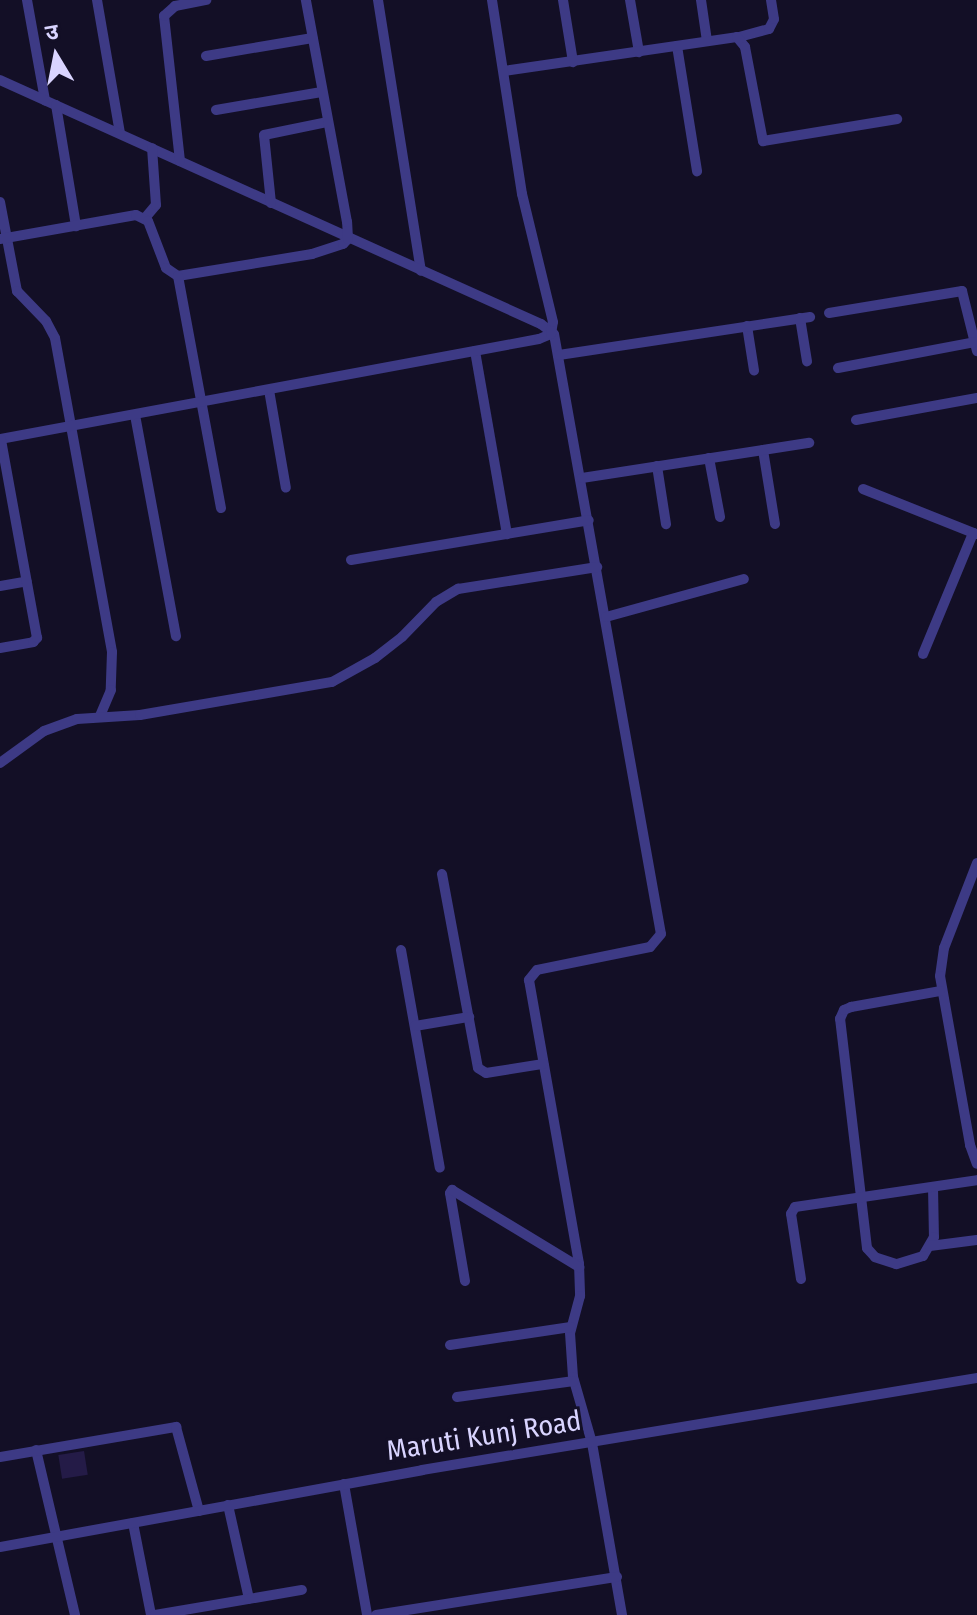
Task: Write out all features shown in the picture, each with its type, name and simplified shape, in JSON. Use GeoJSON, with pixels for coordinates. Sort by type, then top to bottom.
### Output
{"type":"FeatureCollection","features":[{"type":"Feature","properties":{"kind":"street"},"geometry":{"type":"LineString","coordinates":[[27,0],[45,100]]}},
{"type":"Feature","properties":{"kind":"street"},"geometry":{"type":"LineString","coordinates":[[97,0],[120,133]]}},
{"type":"Feature","properties":{"kind":"street"},"geometry":{"type":"LineString","coordinates":[[180,161],[164,16],[175,6],[206,0]]}},
{"type":"Feature","properties":{"kind":"street"},"geometry":{"type":"LineString","coordinates":[[306,0],[348,239]]}},
{"type":"Feature","properties":{"kind":"street"},"geometry":{"type":"LineString","coordinates":[[378,0],[421,271]]}},
{"type":"Feature","properties":{"kind":"street"},"geometry":{"type":"LineString","coordinates":[[492,0],[522,194],[559,355],[661,934],[650,947],[533,972],[529,988],[579,1267],[580,1296],[571,1327],[574,1381],[592,1443],[622,1615]]}},
{"type":"Feature","properties":{"kind":"street"},"geometry":{"type":"LineString","coordinates":[[563,0],[573,62]]}},
{"type":"Feature","properties":{"kind":"street"},"geometry":{"type":"LineString","coordinates":[[630,0],[639,52]]}},
{"type":"Feature","properties":{"kind":"street"},"geometry":{"type":"LineString","coordinates":[[701,0],[707,41]]}},
{"type":"Feature","properties":{"kind":"street"},"geometry":{"type":"LineString","coordinates":[[504,71],[739,37],[769,29],[774,19],[771,0]]}},
{"type":"Feature","properties":{"kind":"street"},"geometry":{"type":"LineString","coordinates":[[739,37],[745,47],[763,141],[897,119]]}},
{"type":"Feature","properties":{"kind":"street"},"geometry":{"type":"LineString","coordinates":[[206,56],[312,38]]}},
{"type":"Feature","properties":{"kind":"street"},"geometry":{"type":"LineString","coordinates":[[677,46],[697,171]]}},
{"type":"Feature","properties":{"kind":"street"},"geometry":{"type":"LineString","coordinates":[[0,80],[553,331]]}},
{"type":"Feature","properties":{"kind":"street"},"geometry":{"type":"LineString","coordinates":[[216,110],[321,92]]}},
{"type":"Feature","properties":{"kind":"street"},"geometry":{"type":"LineString","coordinates":[[56,105],[76,226]]}},
{"type":"Feature","properties":{"kind":"street"},"geometry":{"type":"LineString","coordinates":[[271,203],[264,135],[327,122]]}},
{"type":"Feature","properties":{"kind":"street"},"geometry":{"type":"LineString","coordinates":[[145,218],[156,205],[152,148]]}},
{"type":"Feature","properties":{"kind":"street"},"geometry":{"type":"LineString","coordinates":[[0,202],[3,239],[17,291],[52,329],[114,666],[111,690],[100,716]]}},
{"type":"Feature","properties":{"kind":"street"},"geometry":{"type":"LineString","coordinates":[[3,239],[131,216],[145,218]]}},
{"type":"Feature","properties":{"kind":"street"},"geometry":{"type":"LineString","coordinates":[[145,218],[166,268],[178,276],[312,254],[348,239]]}},
{"type":"Feature","properties":{"kind":"street"},"geometry":{"type":"LineString","coordinates":[[178,276],[221,508]]}},
{"type":"Feature","properties":{"kind":"street"},"geometry":{"type":"LineString","coordinates":[[829,313],[962,291],[976,347],[838,368]]}},
{"type":"Feature","properties":{"kind":"street"},"geometry":{"type":"LineString","coordinates":[[559,355],[805,317],[807,361]]}},
{"type":"Feature","properties":{"kind":"street"},"geometry":{"type":"LineString","coordinates":[[747,326],[754,370]]}},
{"type":"Feature","properties":{"kind":"street"},"geometry":{"type":"LineString","coordinates":[[0,648],[36,639],[0,439],[539,339],[553,331]]}},
{"type":"Feature","properties":{"kind":"street"},"geometry":{"type":"LineString","coordinates":[[475,351],[507,534]]}},
{"type":"Feature","properties":{"kind":"street"},"geometry":{"type":"LineString","coordinates":[[269,390],[286,488]]}},
{"type":"Feature","properties":{"kind":"street"},"geometry":{"type":"LineString","coordinates":[[856,420],[977,398]]}},
{"type":"Feature","properties":{"kind":"street"},"geometry":{"type":"LineString","coordinates":[[135,415],[176,636]]}},
{"type":"Feature","properties":{"kind":"street"},"geometry":{"type":"LineString","coordinates":[[582,478],[809,443]]}},
{"type":"Feature","properties":{"kind":"street"},"geometry":{"type":"LineString","coordinates":[[763,450],[775,524]]}},
{"type":"Feature","properties":{"kind":"street"},"geometry":{"type":"LineString","coordinates":[[709,458],[720,517]]}},
{"type":"Feature","properties":{"kind":"street"},"geometry":{"type":"LineString","coordinates":[[657,466],[666,524]]}},
{"type":"Feature","properties":{"kind":"street"},"geometry":{"type":"LineString","coordinates":[[863,489],[975,534],[923,654]]}},
{"type":"Feature","properties":{"kind":"street"},"geometry":{"type":"LineString","coordinates":[[351,560],[589,520]]}},
{"type":"Feature","properties":{"kind":"street"},"geometry":{"type":"LineString","coordinates":[[0,763],[53,726],[100,716],[140,715],[332,682],[375,658],[436,602],[458,589],[597,567]]}},
{"type":"Feature","properties":{"kind":"street"},"geometry":{"type":"LineString","coordinates":[[606,617],[744,579]]}},
{"type":"Feature","properties":{"kind":"street"},"geometry":{"type":"LineString","coordinates":[[0,586],[27,581]]}},
{"type":"Feature","properties":{"kind":"street"},"geometry":{"type":"LineString","coordinates":[[977,863],[944,948],[940,991],[977,1164]]}},
{"type":"Feature","properties":{"kind":"street"},"geometry":{"type":"LineString","coordinates":[[442,874],[477,1062],[482,1072],[543,1064]]}},
{"type":"Feature","properties":{"kind":"street"},"geometry":{"type":"LineString","coordinates":[[401,950],[440,1168]]}},
{"type":"Feature","properties":{"kind":"street"},"geometry":{"type":"LineString","coordinates":[[933,1187],[934,1237],[923,1256],[896,1264],[875,1257],[867,1248],[841,1014],[851,1007],[940,991]]}},
{"type":"Feature","properties":{"kind":"street"},"geometry":{"type":"LineString","coordinates":[[415,1026],[469,1017]]}},
{"type":"Feature","properties":{"kind":"street"},"geometry":{"type":"LineString","coordinates":[[801,1279],[791,1210],[977,1180]]}},
{"type":"Feature","properties":{"kind":"street"},"geometry":{"type":"LineString","coordinates":[[465,1281],[451,1191],[579,1267]]}},
{"type":"Feature","properties":{"kind":"street"},"geometry":{"type":"LineString","coordinates":[[930,1246],[977,1240]]}},
{"type":"Feature","properties":{"kind":"street"},"geometry":{"type":"LineString","coordinates":[[450,1345],[571,1327]]}},
{"type":"Feature","properties":{"kind":"street","name":"Maruti Kunj Road"},"geometry":{"type":"LineString","coordinates":[[0,1547],[344,1484],[977,1378]]}},
{"type":"Feature","properties":{"kind":"street"},"geometry":{"type":"LineString","coordinates":[[457,1397],[574,1381]]}},
{"type":"Feature","properties":{"kind":"street"},"geometry":{"type":"LineString","coordinates":[[0,1457],[176,1427],[199,1511]]}},
{"type":"Feature","properties":{"kind":"street"},"geometry":{"type":"LineString","coordinates":[[36,1450],[75,1615]]}},
{"type":"Feature","properties":{"kind":"street"},"geometry":{"type":"LineString","coordinates":[[344,1484],[367,1615]]}},
{"type":"Feature","properties":{"kind":"street"},"geometry":{"type":"LineString","coordinates":[[228,1505],[249,1599]]}},
{"type":"Feature","properties":{"kind":"street"},"geometry":{"type":"LineString","coordinates":[[133,1523],[153,1615],[302,1590]]}},
{"type":"Feature","properties":{"kind":"street"},"geometry":{"type":"LineString","coordinates":[[376,1615],[617,1577]]}},
{"type":"Feature","properties":{"kind":"building"},"geometry":{"type":"Polygon","coordinates":[[[84,1451],[88,1475],[62,1479],[58,1455],[84,1451]]]}}]}
